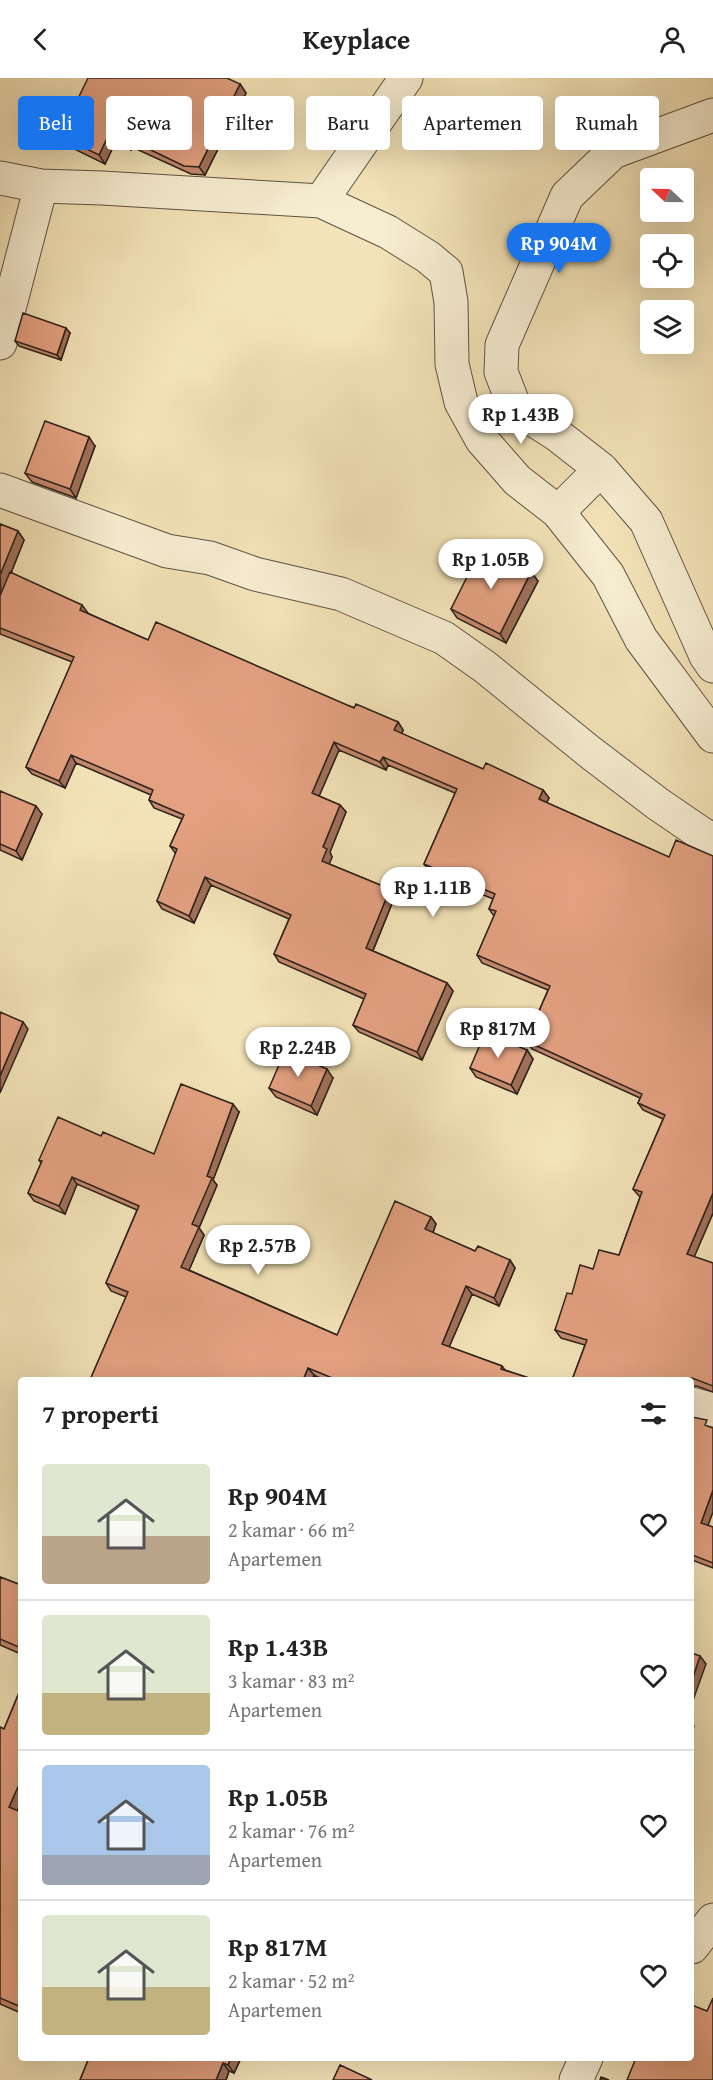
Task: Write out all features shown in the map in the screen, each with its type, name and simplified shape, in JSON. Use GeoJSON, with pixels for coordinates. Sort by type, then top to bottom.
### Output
{"type":"FeatureCollection","features":[{"type":"Feature","properties":{"kind":"street"},"geometry":{"type":"LineString","coordinates":[[321,201],[406,78]]}},
{"type":"Feature","properties":{"kind":"street"},"geometry":{"type":"LineString","coordinates":[[713,115],[613,152],[567,196],[502,345],[501,372],[515,408],[556,434],[601,469],[646,521],[693,628],[713,666]]}},
{"type":"Feature","properties":{"kind":"street"},"geometry":{"type":"LineString","coordinates":[[0,178],[41,186],[321,201],[388,232],[428,257],[446,272],[451,302],[452,364],[461,402],[482,440],[518,480],[558,512],[608,575],[641,639],[713,735]]}},
{"type":"Feature","properties":{"kind":"street"},"geometry":{"type":"LineString","coordinates":[[0,344],[41,186]]}},
{"type":"Feature","properties":{"kind":"street"},"geometry":{"type":"LineString","coordinates":[[558,512],[601,469]]}},
{"type":"Feature","properties":{"kind":"street"},"geometry":{"type":"LineString","coordinates":[[0,490],[167,551],[210,558],[255,574],[341,594],[444,638],[485,667],[658,804],[713,839]]}},
{"type":"Feature","properties":{"kind":"street"},"geometry":{"type":"LineString","coordinates":[[694,1405],[713,1410]]}},
{"type":"Feature","properties":{"kind":"street"},"geometry":{"type":"LineString","coordinates":[[694,1944],[713,1920]]}},
{"type":"Feature","properties":{"kind":"street"},"geometry":{"type":"LineString","coordinates":[[576,2080],[585,2061]]}},
{"type":"Feature","properties":{"kind":"building"},"geometry":{"type":"Polygon","coordinates":[[[88,78],[227,78],[240,84],[234,96],[204,96],[204,150],[207,150],[199,167],[184,166],[151,150],[192,150],[192,96],[106,96],[106,140],[99,155],[89,150],[94,150],[94,96],[79,96],[88,78]]]}},
{"type":"Feature","properties":{"kind":"building"},"geometry":{"type":"Polygon","coordinates":[[[23,313],[66,328],[57,355],[15,341],[23,313]]]}},
{"type":"Feature","properties":{"kind":"building"},"geometry":{"type":"Polygon","coordinates":[[[45,421],[89,437],[70,489],[25,473],[45,421]]]}},
{"type":"Feature","properties":{"kind":"building"},"geometry":{"type":"Polygon","coordinates":[[[0,524],[18,531],[0,575],[0,524]]]}},
{"type":"Feature","properties":{"kind":"building"},"geometry":{"type":"Polygon","coordinates":[[[482,547],[531,572],[500,634],[451,609],[482,547]]]}},
{"type":"Feature","properties":{"kind":"building"},"geometry":{"type":"Polygon","coordinates":[[[10,572],[82,605],[80,610],[148,640],[156,622],[354,708],[356,704],[398,722],[394,730],[483,769],[486,763],[543,790],[539,799],[669,857],[676,840],[713,856],[713,1193],[687,1254],[713,1263],[713,1386],[694,1377],[573,1377],[587,1340],[555,1330],[567,1293],[572,1294],[580,1265],[593,1269],[599,1250],[619,1255],[642,1192],[633,1189],[665,1115],[638,1103],[642,1094],[526,1041],[550,986],[477,955],[496,911],[489,909],[495,894],[424,864],[457,789],[383,757],[380,762],[334,742],[312,793],[340,805],[323,847],[327,849],[322,861],[390,889],[366,948],[447,983],[417,1052],[353,1025],[366,994],[274,954],[291,915],[205,877],[189,916],[157,901],[177,849],[170,846],[184,815],[149,800],[153,790],[71,755],[59,781],[26,767],[74,657],[0,628],[0,596],[10,572]]]}},
{"type":"Feature","properties":{"kind":"building"},"geometry":{"type":"Polygon","coordinates":[[[0,791],[36,806],[16,851],[0,844],[0,791]]]}},
{"type":"Feature","properties":{"kind":"building"},"geometry":{"type":"Polygon","coordinates":[[[0,1012],[23,1022],[0,1076],[0,1012]]]}},
{"type":"Feature","properties":{"kind":"building"},"geometry":{"type":"Polygon","coordinates":[[[485,1033],[527,1050],[511,1085],[470,1068],[485,1033]]]}},
{"type":"Feature","properties":{"kind":"building"},"geometry":{"type":"Polygon","coordinates":[[[285,1051],[327,1069],[311,1106],[269,1088],[285,1051]]]}},
{"type":"Feature","properties":{"kind":"building"},"geometry":{"type":"Polygon","coordinates":[[[181,1084],[233,1104],[207,1176],[212,1178],[192,1224],[199,1227],[181,1267],[337,1335],[395,1201],[431,1217],[425,1229],[475,1251],[478,1246],[510,1260],[494,1298],[466,1286],[442,1344],[526,1377],[330,1377],[308,1368],[304,1377],[91,1377],[128,1292],[106,1283],[139,1206],[72,1177],[59,1206],[28,1193],[42,1161],[39,1160],[58,1117],[101,1136],[103,1132],[154,1154],[181,1084]]]}},
{"type":"Feature","properties":{"kind":"building"},"geometry":{"type":"Polygon","coordinates":[[[694,1417],[707,1420],[705,1425],[713,1428],[713,1490],[701,1523],[713,1527],[713,1563],[694,1556],[694,1417]]]}},
{"type":"Feature","properties":{"kind":"building"},"geometry":{"type":"Polygon","coordinates":[[[0,1577],[18,1584],[18,1647],[0,1639],[0,1577]]]}},
{"type":"Feature","properties":{"kind":"building"},"geometry":{"type":"Polygon","coordinates":[[[694,1654],[700,1656],[694,1674],[694,1654]]]}},
{"type":"Feature","properties":{"kind":"building"},"geometry":{"type":"Polygon","coordinates":[[[18,1695],[18,1787],[9,1807],[18,1811],[18,2006],[0,1998],[0,1727],[4,1729],[18,1695]]]}},
{"type":"Feature","properties":{"kind":"building"},"geometry":{"type":"Polygon","coordinates":[[[713,1998],[713,2080],[627,2080],[635,2061],[694,2061],[694,2006],[707,2011],[713,1998]]]}},
{"type":"Feature","properties":{"kind":"building"},"geometry":{"type":"Polygon","coordinates":[[[88,2061],[230,2061],[228,2065],[223,2063],[216,2080],[80,2080],[88,2061]]]}},
{"type":"Feature","properties":{"kind":"building"},"geometry":{"type":"Polygon","coordinates":[[[340,2065],[372,2080],[333,2080],[340,2065]]]}}]}
